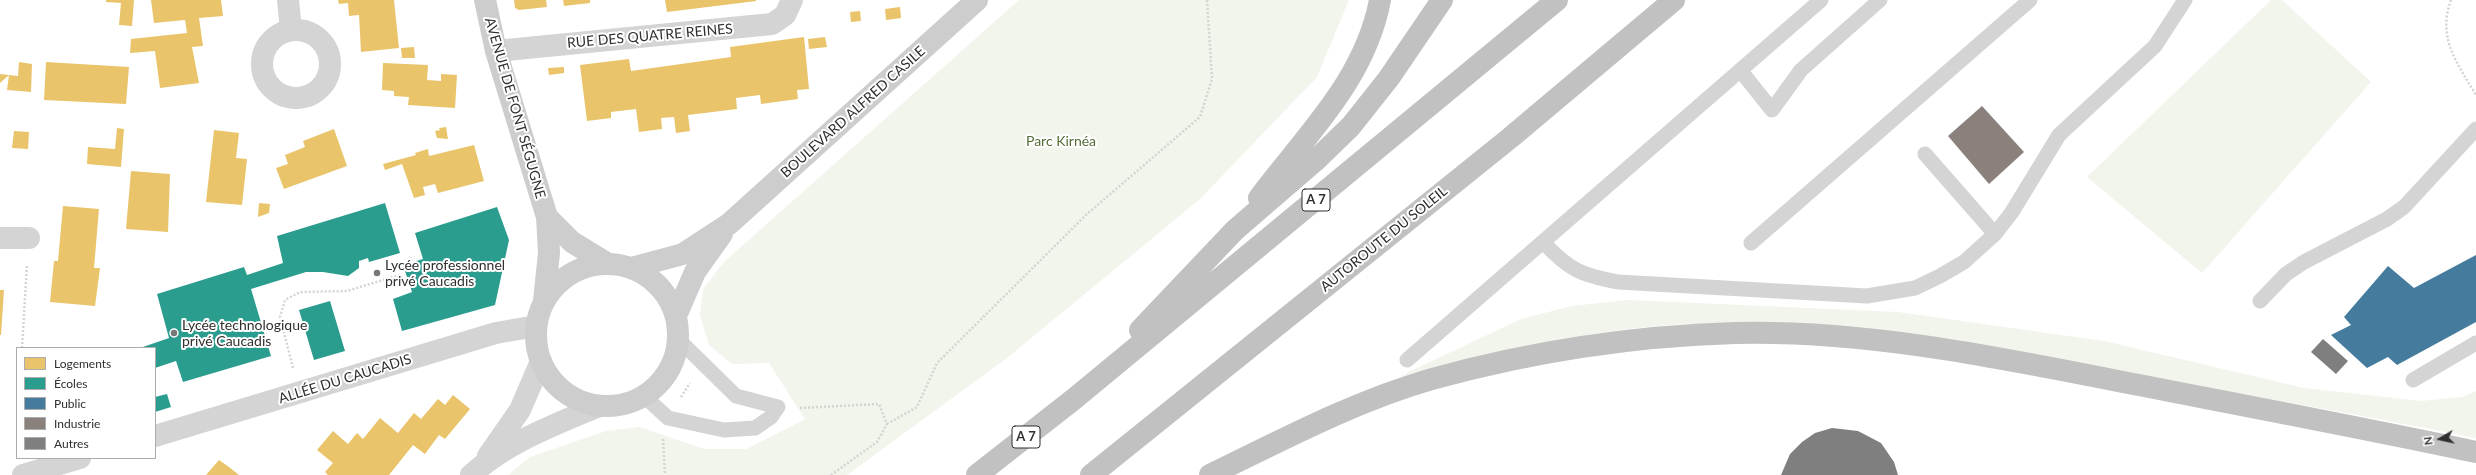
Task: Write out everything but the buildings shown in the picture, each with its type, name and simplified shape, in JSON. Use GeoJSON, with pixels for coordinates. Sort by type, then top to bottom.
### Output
{"type":"FeatureCollection","features":[{"type":"Feature","properties":{"kind":"highway"},"geometry":{"type":"LineString","coordinates":[[1235,230],[1283,166],[1316,128],[1350,81],[1375,26],[1380,0]]}},
{"type":"Feature","properties":{"kind":"highway"},"geometry":{"type":"LineString","coordinates":[[1074,399],[1235,230],[1315,161],[1351,126],[1389,78],[1442,0]]}},
{"type":"Feature","properties":{"kind":"highway","name":"A 7"},"geometry":{"type":"LineString","coordinates":[[978,475],[1074,399],[1557,0]]}},
{"type":"Feature","properties":{"kind":"highway","name":"AUTOROUTE DU SOLEIL"},"geometry":{"type":"LineString","coordinates":[[1091,475],[1510,138],[1674,0]]}},
{"type":"Feature","properties":{"kind":"highway"},"geometry":{"type":"LineString","coordinates":[[1210,475],[1313,426],[1384,395],[1429,380],[1570,349],[1653,337],[1737,333],[1800,334],[1864,339],[1966,353],[2408,437],[2476,452]]}},
{"type":"Feature","properties":{"kind":"street"},"geometry":{"type":"LineString","coordinates":[[288,0],[291,30]]}},
{"type":"Feature","properties":{"kind":"street","name":"AVENUE DE FONT SÉGUGNE"},"geometry":{"type":"LineString","coordinates":[[485,0],[496,50],[547,217],[549,253],[544,301]]}},
{"type":"Feature","properties":{"kind":"street","name":"RUE DES QUATRE REINES"},"geometry":{"type":"LineString","coordinates":[[496,50],[772,24],[785,15],[792,0]]}},
{"type":"Feature","properties":{"kind":"street","name":"BOULEVARD ALFRED CASILE"},"geometry":{"type":"LineString","coordinates":[[631,268],[683,254],[729,224],[977,0]]}},
{"type":"Feature","properties":{"kind":"street","name":"AVENUE DE FONT SÉGUGNE"},"geometry":{"type":"LineString","coordinates":[[547,217],[572,242],[608,264]]}},
{"type":"Feature","properties":{"kind":"street","name":"BOULEVARD ALFRED CASILE"},"geometry":{"type":"LineString","coordinates":[[676,316],[695,272],[729,224]]}},
{"type":"Feature","properties":{"kind":"street"},"geometry":{"type":"LineString","coordinates":[[0,238],[29,238]]}},
{"type":"Feature","properties":{"kind":"street"},"geometry":{"type":"LineString","coordinates":[[608,264],[631,268],[651,279],[666,296],[676,316],[678,339],[673,362],[661,382],[644,396],[622,405],[599,406],[580,402],[563,392],[550,378],[540,361],[536,344],[536,326],[544,301],[556,285],[571,273],[589,266],[608,264]]}},
{"type":"Feature","properties":{"kind":"street","name":"ALLÉE DU CAUCADIS"},"geometry":{"type":"LineString","coordinates":[[156,436],[496,333],[536,326]]}},
{"type":"Feature","properties":{"kind":"street"},"geometry":{"type":"LineString","coordinates":[[476,470],[520,410],[540,361]]}},
{"type":"Feature","properties":{"kind":"street"},"geometry":{"type":"LineString","coordinates":[[476,470],[526,436],[599,406]]}},
{"type":"Feature","properties":{"kind":"street"},"geometry":{"type":"LineString","coordinates":[[23,475],[77,459]]}},
{"type":"Feature","properties":{"kind":"lane"},"geometry":{"type":"LineString","coordinates":[[1407,360],[1821,0]]}},
{"type":"Feature","properties":{"kind":"lane"},"geometry":{"type":"LineString","coordinates":[[1740,70],[1772,110],[1801,70],[1880,0]]}},
{"type":"Feature","properties":{"kind":"lane"},"geometry":{"type":"LineString","coordinates":[[1751,243],[2030,0]]}},
{"type":"Feature","properties":{"kind":"lane"},"geometry":{"type":"LineString","coordinates":[[1543,242],[1575,271],[1618,282],[1867,296],[1914,288],[1940,276],[1964,262],[1995,234],[2012,212],[2059,135],[2155,46],[2185,0]]}},
{"type":"Feature","properties":{"kind":"lane"},"geometry":{"type":"LineString","coordinates":[[2260,301],[2286,274],[2304,262],[2388,219],[2404,206],[2476,129]]}},
{"type":"Feature","properties":{"kind":"lane"},"geometry":{"type":"LineString","coordinates":[[1925,154],[1995,234]]}},
{"type":"Feature","properties":{"kind":"lane"},"geometry":{"type":"LineString","coordinates":[[644,396],[668,418],[724,430],[755,428],[771,417],[778,407],[736,396],[678,339]]}},
{"type":"Feature","properties":{"kind":"lane"},"geometry":{"type":"LineString","coordinates":[[2413,380],[2476,343]]}},
{"type":"Feature","properties":{"kind":"path"},"geometry":{"type":"LineString","coordinates":[[831,475],[877,442],[887,424],[917,407],[937,363],[1087,214],[1200,117],[1212,79],[1207,0]]}},
{"type":"Feature","properties":{"kind":"path"},"geometry":{"type":"LineString","coordinates":[[2451,0],[2445,16],[2447,40],[2458,64],[2476,94]]}},
{"type":"Feature","properties":{"kind":"path"},"geometry":{"type":"LineString","coordinates":[[22,347],[29,238]]}},
{"type":"Feature","properties":{"kind":"path"},"geometry":{"type":"LineString","coordinates":[[294,370],[280,317],[285,300],[300,292],[347,291],[396,276]]}},
{"type":"Feature","properties":{"kind":"path"},"geometry":{"type":"LineString","coordinates":[[680,398],[692,379]]}},
{"type":"Feature","properties":{"kind":"path"},"geometry":{"type":"LineString","coordinates":[[778,407],[810,409],[879,404],[887,424]]}},
{"type":"Feature","properties":{"kind":"path"},"geometry":{"type":"LineString","coordinates":[[663,434],[665,475]]}},
{"type":"Feature","properties":{"kind":"green space","name":"Parc Kirnéa"},"geometry":{"type":"Polygon","coordinates":[[[1019,0],[1349,0],[1317,77],[1200,199],[1007,358],[847,475],[508,475],[530,457],[606,431],[640,427],[704,449],[747,449],[805,419],[769,363],[732,364],[709,345],[700,315],[703,289],[724,262],[1019,0]]]}},
{"type":"Feature","properties":{"kind":"green space"},"geometry":{"type":"Polygon","coordinates":[[[2271,0],[2282,0],[2371,82],[2202,273],[2087,177],[2271,0]]]}},
{"type":"Feature","properties":{"kind":"green space"},"geometry":{"type":"Polygon","coordinates":[[[1628,300],[1898,312],[2104,341],[2304,388],[2421,401],[2462,397],[2476,391],[2476,438],[2343,412],[2013,353],[1852,330],[1798,326],[1689,324],[1652,326],[1579,336],[1542,343],[1398,377],[1521,319],[1572,306],[1628,300]]]}},
{"type":"Feature","properties":{"kind":"place","name":"Lycée professionnel privé Caucadis"},"geometry":{"type":"Point","coordinates":[377,273]}},
{"type":"Feature","properties":{"kind":"place","name":"Lycée technologique privé Caucadis"},"geometry":{"type":"Point","coordinates":[174,333]}}]}
